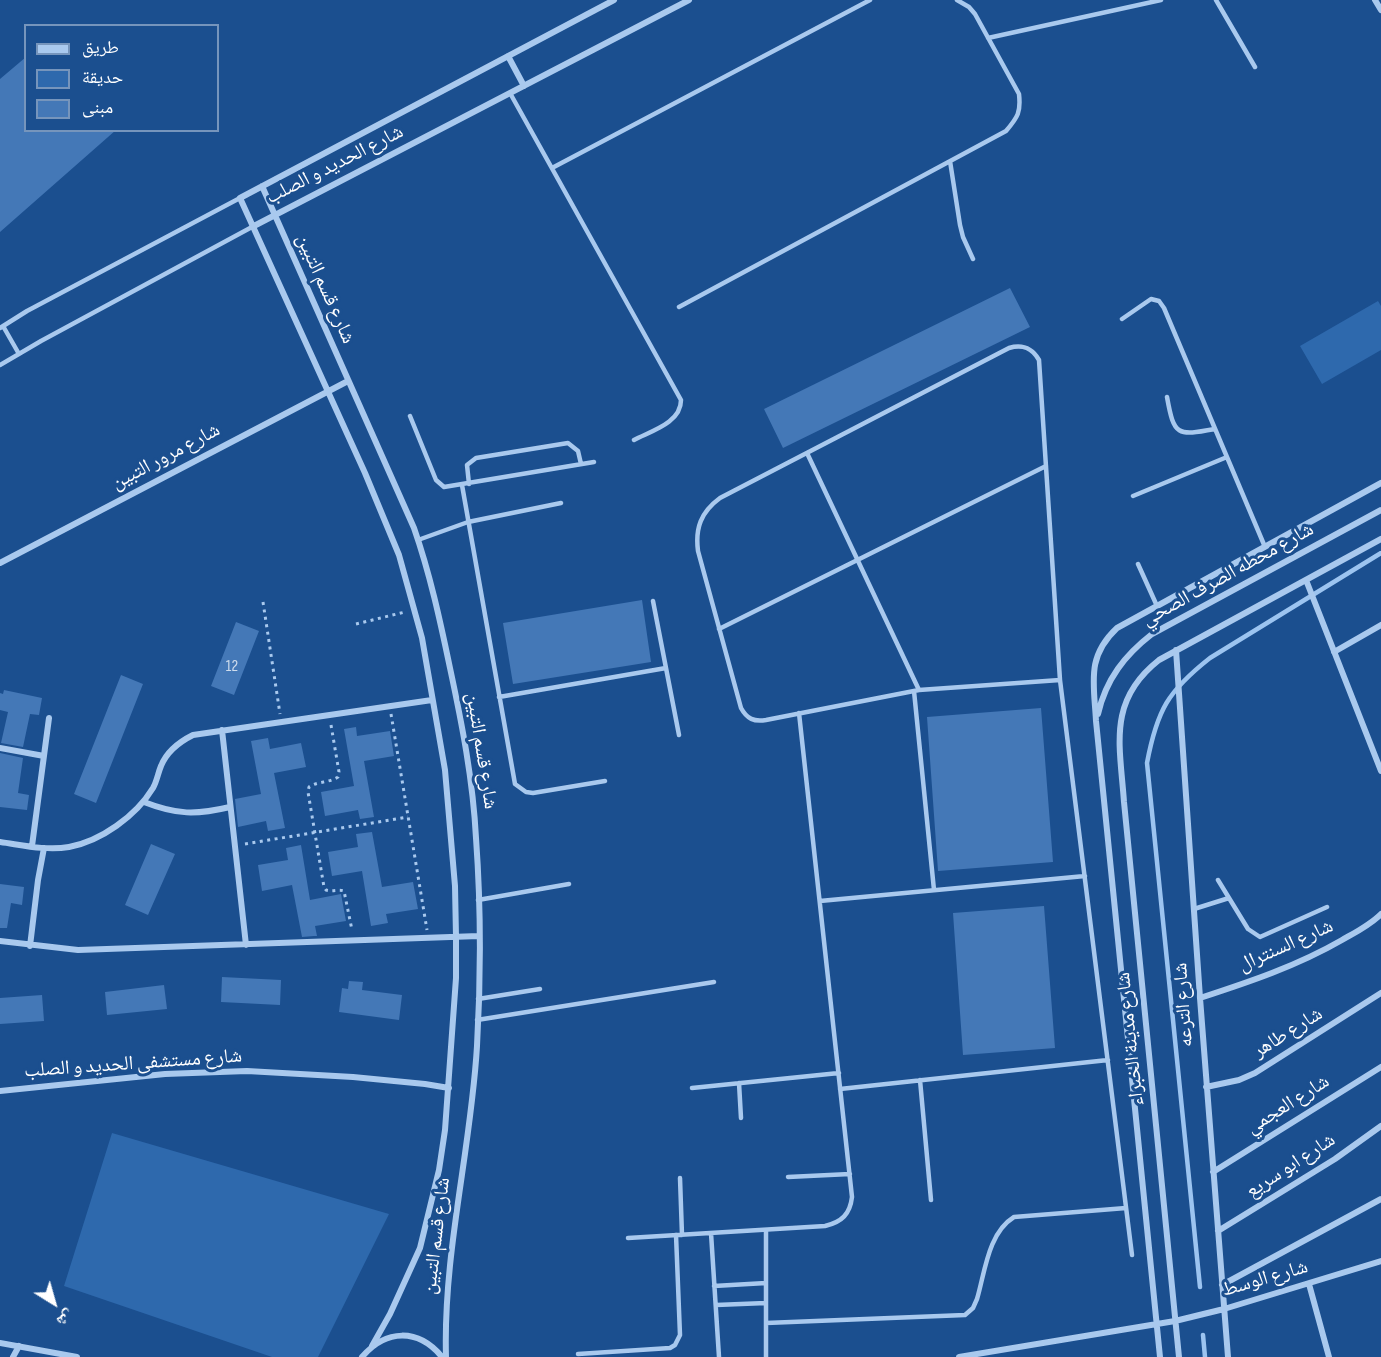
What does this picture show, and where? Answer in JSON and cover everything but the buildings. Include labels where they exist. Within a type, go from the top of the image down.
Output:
[{"type":"street","name":"شارع الحديد و الصلب","points":[[240,198],[614,0]]},
{"type":"street","name":"شارع الحديد و الصلب","points":[[252,227],[689,0]]},
{"type":"street","points":[[1375,0],[1381,10]]},
{"type":"street","points":[[508,56],[524,86]]},
{"type":"street","name":"شارع قسم التبين","points":[[262,186],[418,540],[439,611],[464,735],[476,837],[480,936],[478,999],[472,1092],[447,1292],[444,1357]]},
{"type":"street","name":"شارع قسم التبين","points":[[240,198],[388,528],[415,610],[445,770],[454,886],[456,978],[449,1088],[439,1170],[420,1248],[390,1314],[372,1346]]},
{"type":"street","name":"شارع مرور التبين","points":[[0,562],[348,381]]},
{"type":"street","name":"شارع مدينة الخبراء","points":[[1160,1357],[1096,721],[1093,668],[1097,652],[1105,639],[1117,628],[1381,483]]},
{"type":"street","name":"شارع محطه الصرف الصحي","points":[[1096,721],[1110,680],[1121,662],[1152,634],[1381,510]]},
{"type":"street","name":"شارع محطه الصرف الصحي","points":[[1120,717],[1129,693],[1144,671],[1176,650],[1381,539]]},
{"type":"street","points":[[1306,580],[1381,771]]},
{"type":"street","points":[[1334,652],[1381,625]]},
{"type":"street","name":"شارع الترعه","points":[[1176,650],[1206,1087],[1228,1357]]},
{"type":"street","points":[[0,842],[44,848],[68,847],[89,841],[111,829],[144,802],[169,752],[180,742],[193,735],[432,700]]},
{"type":"street","name":"شارع مدينة الخبراء","points":[[1120,717],[1125,812],[1179,1357]]},
{"type":"street","points":[[32,846],[49,718]]},
{"type":"street","points":[[222,730],[246,945]]},
{"type":"street","points":[[0,748],[44,756]]},
{"type":"street","points":[[144,802],[166,811],[187,814],[230,807]]},
{"type":"street","points":[[30,946],[44,848]]},
{"type":"street","name":"شارع السنترال","points":[[1200,998],[1291,967],[1319,954],[1369,924],[1381,914]]},
{"type":"street","points":[[0,941],[78,950],[480,936]]},
{"type":"street","name":"شارع طاهر","points":[[1206,1087],[1231,1082],[1255,1073],[1381,993]]},
{"type":"street","name":"شارع العجمي","points":[[1213,1172],[1381,1067]]},
{"type":"street","name":"شارع مستشفى الحديد و الصلب","points":[[0,1091],[165,1074],[247,1071],[334,1076],[449,1088]]},
{"type":"street","name":"شارع ابو سريع","points":[[1218,1231],[1335,1159],[1381,1126]]},
{"type":"street","points":[[1222,1285],[1381,1199]]},
{"type":"street","name":"شارع الوسط","points":[[959,1357],[1175,1321],[1224,1309],[1381,1261]]},
{"type":"street","points":[[1309,1284],[1329,1357]]},
{"type":"street","points":[[362,1357],[372,1346],[391,1336],[413,1336],[432,1346],[444,1357]]},
{"type":"street","points":[[0,1344],[77,1357]]},
{"type":"street","points":[[14,1357],[19,1346]]},
{"type":"lane","points":[[552,168],[870,0]]},
{"type":"lane","points":[[957,0],[969,7]]},
{"type":"lane","points":[[679,307],[1006,131],[1016,120],[1021,108],[1019,94],[975,14],[964,0]]},
{"type":"lane","points":[[988,38],[1161,0]]},
{"type":"lane","points":[[1216,0],[1255,67]]},
{"type":"lane","points":[[510,93],[681,400],[681,408],[676,416],[634,440]]},
{"type":"lane","points":[[950,161],[961,231],[973,259]]},
{"type":"lane","name":"شارع الحديد و الصلب","points":[[2,327],[27,311],[240,198]]},
{"type":"lane","name":"شارع الحديد و الصلب","points":[[0,365],[252,227]]},
{"type":"lane","points":[[1122,319],[1151,299],[1159,301],[1164,308],[1265,547]]},
{"type":"lane","points":[[2,327],[19,354]]},
{"type":"lane","points":[[1060,680],[917,690],[758,721],[751,719],[741,708],[696,539],[702,515],[720,498],[1009,348],[1027,347],[1035,352],[1039,360],[1060,680],[1132,1255]]},
{"type":"lane","points":[[1167,398],[1171,422],[1175,428],[1182,432],[1195,433],[1215,429]]},
{"type":"lane","points":[[410,416],[439,485],[444,487],[594,462]]},
{"type":"lane","points":[[469,484],[467,465],[476,458],[568,443],[578,451],[581,464]]},
{"type":"lane","points":[[807,453],[917,690],[934,890]]},
{"type":"lane","points":[[1133,496],[1227,458]]},
{"type":"lane","points":[[719,629],[1046,466]]},
{"type":"lane","points":[[462,485],[513,779],[519,789],[533,793],[605,781]]},
{"type":"lane","points":[[418,540],[468,522],[561,503]]},
{"type":"lane","points":[[1138,564],[1157,606]]},
{"type":"lane","points":[[652,601],[680,735]]},
{"type":"lane","points":[[499,697],[666,668]]},
{"type":"lane","points":[[628,1238],[825,1226],[836,1224],[851,1208],[850,1174],[799,713]]},
{"type":"lane","points":[[820,901],[1084,876]]},
{"type":"lane","points":[[1218,880],[1248,929],[1260,937],[1327,908]]},
{"type":"lane","points":[[478,900],[569,884]]},
{"type":"lane","points":[[1194,909],[1229,898]]},
{"type":"lane","points":[[477,1020],[714,982]]},
{"type":"lane","points":[[478,999],[540,988]]},
{"type":"lane","points":[[840,1089],[1108,1060]]},
{"type":"lane","points":[[692,1088],[839,1073]]},
{"type":"lane","points":[[920,1080],[931,1200]]},
{"type":"lane","points":[[739,1083],[741,1118]]},
{"type":"lane","points":[[788,1177],[850,1174]]},
{"type":"lane","points":[[578,1354],[675,1346],[680,1335],[680,1178]]},
{"type":"lane","points":[[766,1323],[965,1315],[973,1308],[977,1299],[993,1241],[998,1231],[1014,1217],[1126,1208]]},
{"type":"lane","points":[[766,1230],[766,1357]]},
{"type":"lane","points":[[711,1233],[719,1357]]},
{"type":"lane","points":[[714,1286],[766,1283]]},
{"type":"lane","points":[[716,1305],[766,1303]]},
{"type":"path","points":[[263,602],[281,722]]},
{"type":"path","points":[[356,624],[415,610]]},
{"type":"path","points":[[390,706],[428,937]]},
{"type":"path","points":[[329,715],[338,777],[334,780],[314,783],[309,787],[324,887],[326,890],[344,891],[353,940]]},
{"type":"path","points":[[235,846],[408,817]]},
{"type":"green space","points":[[1378,301],[1381,306],[1381,350],[1322,384],[1300,346]]},
{"type":"green space","points":[[112,1133],[389,1214],[318,1357],[272,1357],[64,1286]]},
{"type":"waterway","points":[[1200,1287],[1147,763],[1151,745],[1166,703],[1184,681],[1210,658],[1381,553]]},
{"type":"waterway","points":[[1203,1335],[1205,1357]]}]
